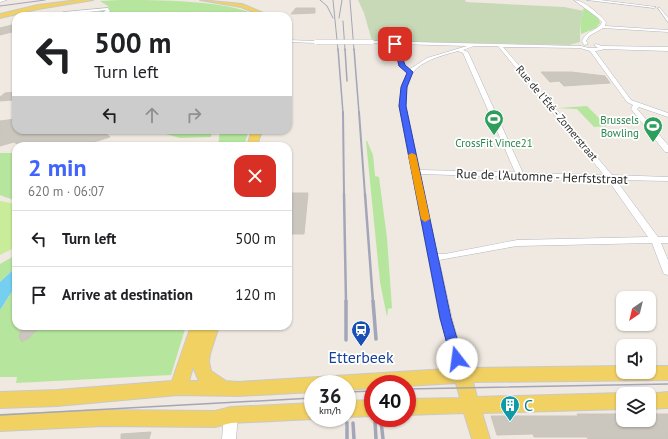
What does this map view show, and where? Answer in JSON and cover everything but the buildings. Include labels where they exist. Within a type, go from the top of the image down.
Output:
[{"type":"main road","points":[[62,4],[72,0]]},
{"type":"main road","points":[[19,12],[90,0]]},
{"type":"main road","points":[[203,0],[242,6],[258,12]]},
{"type":"main road","points":[[77,1],[99,2]]},
{"type":"main road","points":[[0,14],[12,13]]},
{"type":"main road","points":[[199,330],[195,360],[204,376],[210,383],[224,389]]},
{"type":"main road","points":[[178,388],[195,360],[209,330]]},
{"type":"main road","points":[[356,382],[462,375],[668,373]]},
{"type":"main road","points":[[462,375],[481,439]]},
{"type":"main road","points":[[0,400],[57,398],[178,388],[224,389],[304,385]]},
{"type":"main road","points":[[656,401],[668,400]]},
{"type":"main road","points":[[416,406],[616,401]]},
{"type":"main road","points":[[0,423],[103,418],[215,419],[231,415],[304,411]]},
{"type":"street","points":[[0,1],[5,0]]},
{"type":"street","points":[[576,0],[602,19],[604,24],[602,27]]},
{"type":"street","points":[[584,5],[587,5],[589,0],[660,8]]},
{"type":"street","points":[[654,1],[668,21]]},
{"type":"street","points":[[99,2],[107,6],[108,9]]},
{"type":"street","points":[[75,12],[108,9]]},
{"type":"street","points":[[584,45],[587,35],[602,27],[668,31]]},
{"type":"street","points":[[292,36],[308,42]]},
{"type":"street","points":[[292,41],[395,42],[480,45],[584,45],[601,48],[668,49]]},
{"type":"street","points":[[292,47],[308,42]]},
{"type":"street","points":[[395,42],[402,66],[410,72]]},
{"type":"street","points":[[460,50],[472,46],[472,44]]},
{"type":"street","points":[[462,375],[446,318],[402,106],[404,87],[410,72],[435,57],[480,45]]},
{"type":"street","name":"Rue de l'Été - Zomerstraat","points":[[499,45],[611,178],[655,240],[668,272]]},
{"type":"street","points":[[584,45],[592,50],[629,101],[668,115]]},
{"type":"street","points":[[592,50],[600,50],[601,48]]},
{"type":"street","points":[[658,49],[668,57]]},
{"type":"street","points":[[460,50],[465,52],[520,175]]},
{"type":"street","points":[[637,104],[634,109],[668,150]]},
{"type":"street","points":[[653,110],[658,108],[668,108]]},
{"type":"street","name":"Rue de l'Automne - Herfststraat","points":[[416,172],[668,179]]},
{"type":"street","points":[[433,257],[445,257],[517,243],[668,240]]},
{"type":"street","points":[[229,439],[231,415]]},
{"type":"green space","points":[[120,0],[191,2],[229,7],[247,12],[99,12],[99,10],[109,9],[108,6],[100,1]]},
{"type":"green space","points":[[358,0],[465,0],[466,2],[564,7],[584,11],[580,21],[580,42],[569,45],[372,41],[364,13]]},
{"type":"green space","points":[[585,8],[599,18],[600,23],[596,28],[581,34],[580,21],[584,11],[582,10]]},
{"type":"green space","points":[[587,106],[607,126],[594,127],[577,109],[558,108]]},
{"type":"green space","points":[[166,134],[211,134],[211,137],[180,138]]},
{"type":"green space","points":[[220,134],[248,134],[245,142],[218,142]]},
{"type":"green space","points":[[366,141],[373,155],[375,176],[379,177],[387,238],[392,308],[388,309],[387,317],[380,282]]},
{"type":"green space","points":[[0,153],[12,153],[12,200],[0,195]]},
{"type":"green space","points":[[0,201],[12,203],[12,249],[0,255]]},
{"type":"green space","points":[[12,257],[12,271],[0,282],[0,264]]},
{"type":"green space","points":[[12,291],[12,330],[185,330],[171,375],[16,383],[17,377],[0,377],[0,310]]},
{"type":"water","points":[[12,271],[12,291],[0,310],[0,282]]},
{"type":"tram line","points":[[416,389],[668,384]]},
{"type":"tram line","points":[[356,392],[364,391]]},
{"type":"tram line","points":[[0,415],[304,398]]},
{"type":"railway","points":[[0,6],[45,0]]},
{"type":"railway","points":[[320,0],[327,6],[333,18]]},
{"type":"railway","points":[[333,0],[338,50]]},
{"type":"railway","points":[[339,18],[342,0]]},
{"type":"railway","points":[[350,0],[354,50]]},
{"type":"railway","points":[[343,21],[345,50]]},
{"type":"railway","points":[[338,49],[343,113]]},
{"type":"railway","points":[[345,49],[347,81]]},
{"type":"railway","points":[[354,49],[359,113]]},
{"type":"railway","points":[[343,112],[344,195]]},
{"type":"railway","points":[[359,112],[365,195]]},
{"type":"railway","points":[[344,194],[346,302]]},
{"type":"railway","points":[[365,194],[373,302]]},
{"type":"railway","points":[[373,301],[376,339]]},
{"type":"railway","points":[[346,302],[346,340]]},
{"type":"railway","points":[[347,427],[347,439]]},
{"type":"railway","points":[[353,427],[354,439]]},
{"type":"railway","points":[[375,427],[376,439]]},
{"type":"railway","points":[[382,427],[383,439]]},
{"type":"slow traffic","points":[[412,155],[425,219]]},
{"type":"place","name":"CrossFit Vince21","points":[[494,136]]},
{"type":"place","name":"Brussels Bowling","points":[[653,143]]},
{"type":"place","name":"Etterbeek","points":[[361,347]]},
{"type":"place","name":"C","points":[[510,422]]},
{"type":"route","points":[[395,44],[402,66],[410,72],[404,87],[402,106],[446,318],[457,359]]}]
